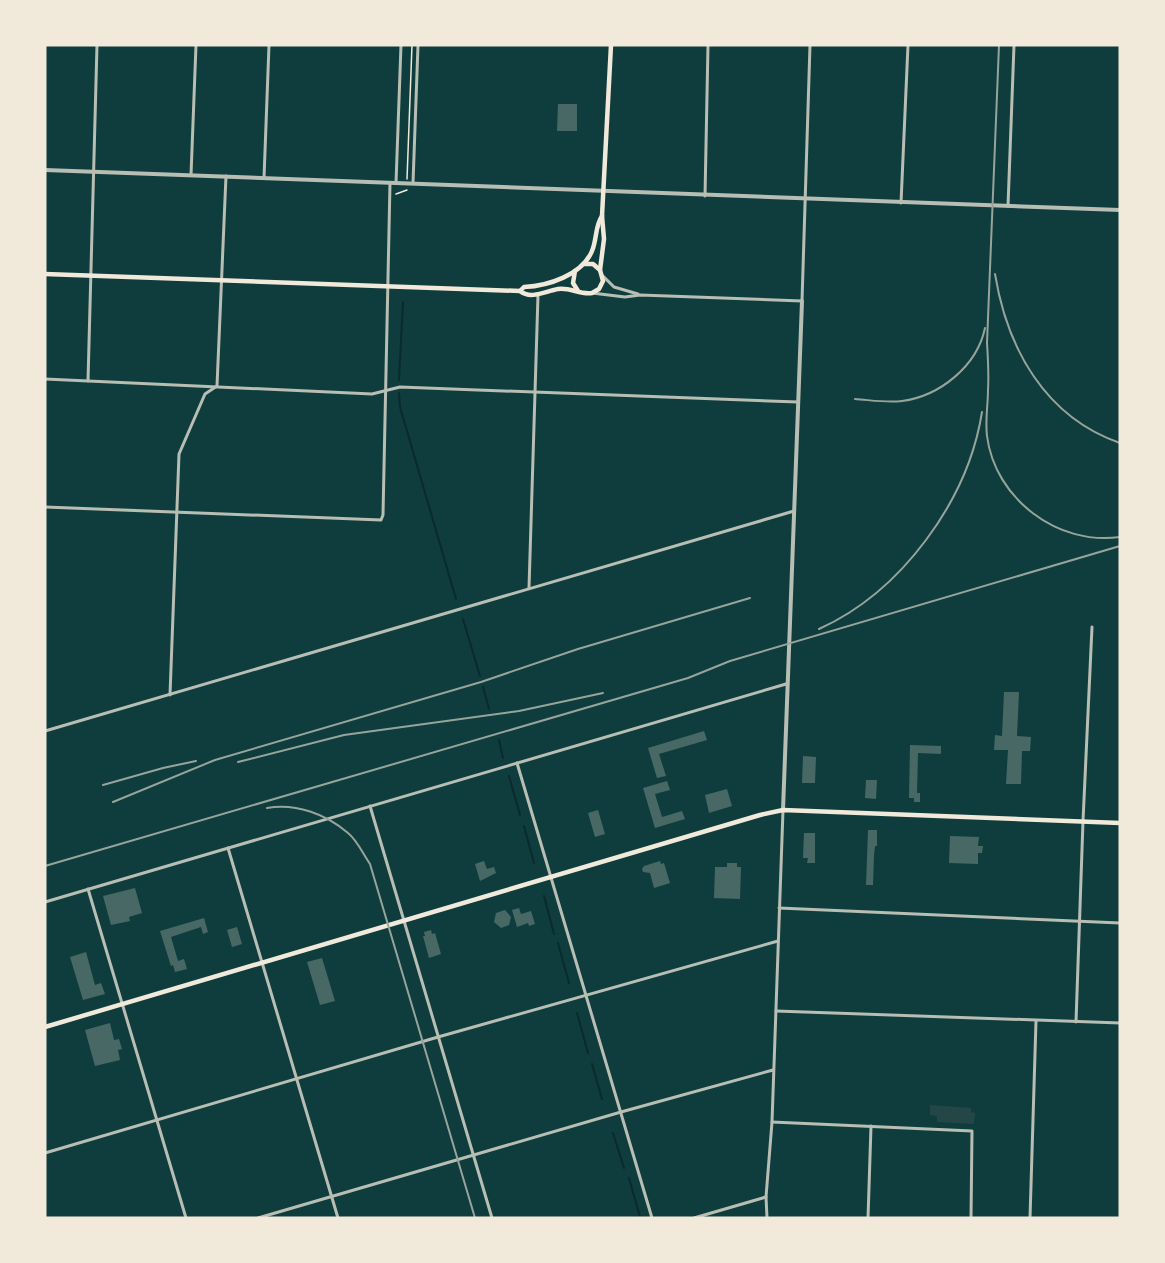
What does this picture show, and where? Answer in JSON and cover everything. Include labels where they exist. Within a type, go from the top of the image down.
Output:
[{"type":"main road","points":[[600,270],[604,239],[602,216],[611,45]]},
{"type":"main road","points":[[520,291],[524,287],[544,285],[558,280],[583,264],[592,252],[597,223],[602,216]]},
{"type":"main road","points":[[45,274],[520,291],[525,295],[561,288],[592,293],[599,289],[603,276],[600,270],[592,264],[583,264]]},
{"type":"main road","points":[[576,270],[573,278],[578,291]]},
{"type":"main road","points":[[45,1027],[783,810],[1120,823]]},
{"type":"street","points":[[87,381],[97,45]]},
{"type":"street","points":[[191,176],[196,45]]},
{"type":"street","points":[[264,178],[269,45]]},
{"type":"street","points":[[45,507],[381,520],[383,515],[387,287],[401,45]]},
{"type":"street","points":[[413,183],[418,45]]},
{"type":"street","points":[[705,196],[708,45]]},
{"type":"street","points":[[767,1218],[810,45]]},
{"type":"street","points":[[901,203],[908,45]]},
{"type":"street","points":[[1008,206],[1014,45]]},
{"type":"street","points":[[45,170],[1120,210]]},
{"type":"street","points":[[217,386],[226,176]]},
{"type":"street","points":[[603,276],[614,287],[640,295]]},
{"type":"street","points":[[592,293],[625,297],[640,295],[802,301]]},
{"type":"street","points":[[529,588],[538,294]]},
{"type":"street","points":[[45,379],[372,394],[399,387],[798,402]]},
{"type":"street","points":[[170,696],[179,454],[205,394],[217,386]]},
{"type":"street","points":[[45,731],[794,511]]},
{"type":"street","points":[[1076,1022],[1092,627]]},
{"type":"street","points":[[45,902],[786,684]]},
{"type":"street","points":[[517,763],[652,1218]]},
{"type":"street","points":[[370,806],[402,921],[492,1218]]},
{"type":"street","points":[[228,848],[338,1218]]},
{"type":"street","points":[[88,889],[186,1218]]},
{"type":"street","points":[[779,908],[1120,923]]},
{"type":"street","points":[[45,1153],[438,1037],[778,941]]},
{"type":"street","points":[[776,1011],[1120,1023]]},
{"type":"street","points":[[1030,1218],[1036,1021]]},
{"type":"street","points":[[258,1218],[773,1070]]},
{"type":"street","points":[[772,1122],[972,1131],[970,1218]]},
{"type":"street","points":[[868,1218],[871,1126]]},
{"type":"street","points":[[694,1218],[766,1197]]},
{"type":"path","points":[[394,195],[399,191],[407,191],[412,45]]},
{"type":"shaded area","points":[[930,1105],[971,1108],[971,1112],[975,1113],[974,1124],[937,1122],[937,1116],[930,1115]]},
{"type":"building","points":[[558,104],[577,104],[577,131],[557,131]]},
{"type":"building","points":[[1004,692],[1019,692],[1017,736],[1031,737],[1030,751],[1022,751],[1021,784],[1006,784],[1008,750],[994,750],[995,735],[1002,736]]},
{"type":"building","points":[[704,731],[707,740],[659,754],[666,776],[657,778],[648,748]]},
{"type":"building","points":[[910,745],[941,746],[941,754],[918,753],[917,793],[920,793],[920,802],[914,802],[914,798],[909,798]]},
{"type":"building","points":[[803,756],[816,757],[815,783],[802,783]]},
{"type":"building","points":[[866,780],[877,780],[876,799],[865,798]]},
{"type":"building","points":[[667,781],[670,790],[655,794],[662,817],[682,811],[685,819],[655,828],[643,788]]},
{"type":"building","points":[[727,789],[732,806],[709,813],[705,795]]},
{"type":"building","points":[[598,810],[605,834],[595,837],[588,813]]},
{"type":"building","points":[[868,830],[877,830],[873,885],[866,885]]},
{"type":"building","points":[[804,833],[815,833],[815,863],[807,863],[808,858],[803,858]]},
{"type":"building","points":[[950,836],[979,837],[978,846],[983,846],[982,853],[978,853],[978,864],[949,863]]},
{"type":"building","points":[[484,861],[487,869],[494,867],[496,873],[480,881],[475,864]]},
{"type":"building","points":[[660,861],[661,864],[664,863],[670,883],[654,888],[650,873],[643,872],[642,869],[644,866]]},
{"type":"building","points":[[727,863],[737,863],[737,867],[741,867],[740,899],[714,898],[715,867],[727,867]]},
{"type":"building","points":[[135,888],[142,913],[129,917],[130,921],[111,925],[103,896]]},
{"type":"building","points":[[519,908],[521,914],[531,911],[535,924],[529,926],[528,923],[517,927],[512,910]]},
{"type":"building","points":[[505,910],[511,917],[509,925],[501,928],[494,922],[496,913]]},
{"type":"building","points":[[204,918],[208,932],[203,934],[201,927],[171,937],[178,961],[184,959],[187,969],[175,972],[160,931]]},
{"type":"building","points":[[237,927],[242,944],[232,947],[227,930]]},
{"type":"building","points":[[431,930],[432,934],[435,933],[441,954],[429,958],[423,936],[425,936],[424,932]]},
{"type":"building","points":[[86,952],[95,985],[101,983],[105,994],[83,1000],[70,957]]},
{"type":"building","points":[[322,958],[335,1001],[320,1005],[307,962]]},
{"type":"building","points":[[110,1023],[114,1040],[119,1039],[122,1049],[118,1050],[120,1060],[95,1066],[85,1030]]},
{"type":"waterway","points":[[399,380],[403,302]]},
{"type":"waterway","points":[[399,393],[400,407],[456,599]]},
{"type":"waterway","points":[[463,619],[480,676]]},
{"type":"waterway","points":[[483,687],[489,709]]},
{"type":"waterway","points":[[499,740],[503,758]]},
{"type":"waterway","points":[[509,776],[520,815]]},
{"type":"waterway","points":[[524,826],[534,863]]},
{"type":"waterway","points":[[544,896],[554,934]]},
{"type":"waterway","points":[[558,943],[569,983]]},
{"type":"waterway","points":[[577,1013],[588,1053]]},
{"type":"waterway","points":[[592,1064],[602,1099]]},
{"type":"waterway","points":[[613,1133],[624,1168]]},
{"type":"waterway","points":[[629,1178],[640,1217]]},
{"type":"railway","points":[[999,45],[987,343],[986,430],[992,459],[1002,480],[1033,514],[1053,526],[1074,534],[1097,538],[1120,537]]},
{"type":"railway","points":[[995,274],[1009,328],[1034,376],[1051,398],[1071,416],[1094,431],[1120,443]]},
{"type":"railway","points":[[855,399],[896,402],[916,398],[943,386],[955,377],[974,355],[985,328]]},
{"type":"railway","points":[[819,629],[849,613],[877,592],[903,568],[926,540],[946,510],[962,478],[974,445],[982,412]]},
{"type":"railway","points":[[45,866],[688,678],[730,661],[1120,546]]},
{"type":"railway","points":[[113,802],[215,760],[481,682],[578,649],[750,598]]},
{"type":"railway","points":[[238,762],[344,735],[519,711],[603,693]]},
{"type":"railway","points":[[103,785],[196,761]]},
{"type":"railway","points":[[267,808],[300,809],[330,820],[351,836],[370,864],[475,1218]]}]
